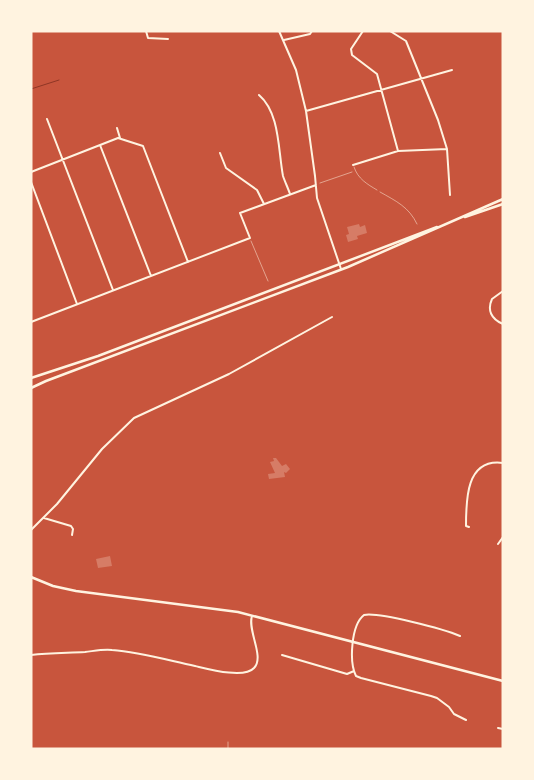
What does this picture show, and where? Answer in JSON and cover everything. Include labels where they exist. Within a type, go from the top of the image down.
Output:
[{"type":"main road","points":[[31,388],[341,269],[503,199]]},
{"type":"main road","points":[[456,219],[503,204]]},
{"type":"main road","points":[[31,378],[116,349],[450,222]]},
{"type":"main road","points":[[31,577],[53,586],[76,591],[205,607],[252,616],[353,643],[502,679]]},
{"type":"street","points":[[146,31],[148,38],[168,39]]},
{"type":"street","points":[[279,31],[296,70],[306,111],[317,198],[341,269]]},
{"type":"street","points":[[284,40],[310,34],[312,31]]},
{"type":"street","points":[[363,31],[351,49],[352,55],[377,74],[398,151]]},
{"type":"street","points":[[390,31],[406,41],[422,79],[447,149],[450,195]]},
{"type":"street","points":[[306,111],[452,70]]},
{"type":"street","points":[[259,95],[264,100],[273,118],[284,177],[290,194]]},
{"type":"street","points":[[47,119],[113,290]]},
{"type":"street","points":[[117,128],[120,138]]},
{"type":"street","points":[[31,172],[120,138],[143,146],[188,262]]},
{"type":"street","points":[[100,145],[151,276]]},
{"type":"street","points":[[353,165],[398,151],[447,149]]},
{"type":"street","points":[[220,153],[226,168],[257,190],[264,204]]},
{"type":"street","points":[[31,182],[77,304]]},
{"type":"street","points":[[31,322],[250,238],[240,213],[316,185]]},
{"type":"street","points":[[503,292],[494,296],[490,306],[492,316],[496,321],[503,324]]},
{"type":"street","points":[[31,530],[44,518],[102,449],[134,418],[229,374],[332,317]]},
{"type":"street","points":[[468,527],[466,526],[466,512],[472,479],[479,467],[491,462],[503,463]]},
{"type":"street","points":[[44,518],[71,526],[72,535]]},
{"type":"street","points":[[498,544],[503,537]]},
{"type":"street","points":[[460,636],[437,628],[369,614],[364,615],[357,623],[353,643],[354,671],[356,676],[361,678],[437,698],[449,707],[454,714],[466,720]]},
{"type":"street","points":[[31,656],[110,650],[217,670],[247,672],[253,670],[258,659],[251,624],[252,616]]},
{"type":"street","points":[[282,655],[347,674],[354,671]]},
{"type":"street","points":[[498,728],[503,729]]},
{"type":"lane","points":[[353,165],[363,182],[377,190]]},
{"type":"path","points":[[316,185],[355,171]]},
{"type":"path","points":[[377,190],[402,204],[413,216],[417,224]]},
{"type":"path","points":[[250,238],[268,281]]},
{"type":"path","points":[[228,742],[228,749]]},
{"type":"building","points":[[359,224],[360,227],[365,225],[367,233],[357,236],[358,239],[348,242],[346,235],[349,234],[347,227]]},
{"type":"building","points":[[273,458],[276,458],[282,466],[286,464],[290,469],[286,473],[284,472],[285,477],[269,479],[268,474],[275,473],[270,462],[274,461]]},
{"type":"building","points":[[110,556],[112,566],[98,568],[96,559]]},
{"type":"waterway","points":[[31,89],[59,80]]}]
